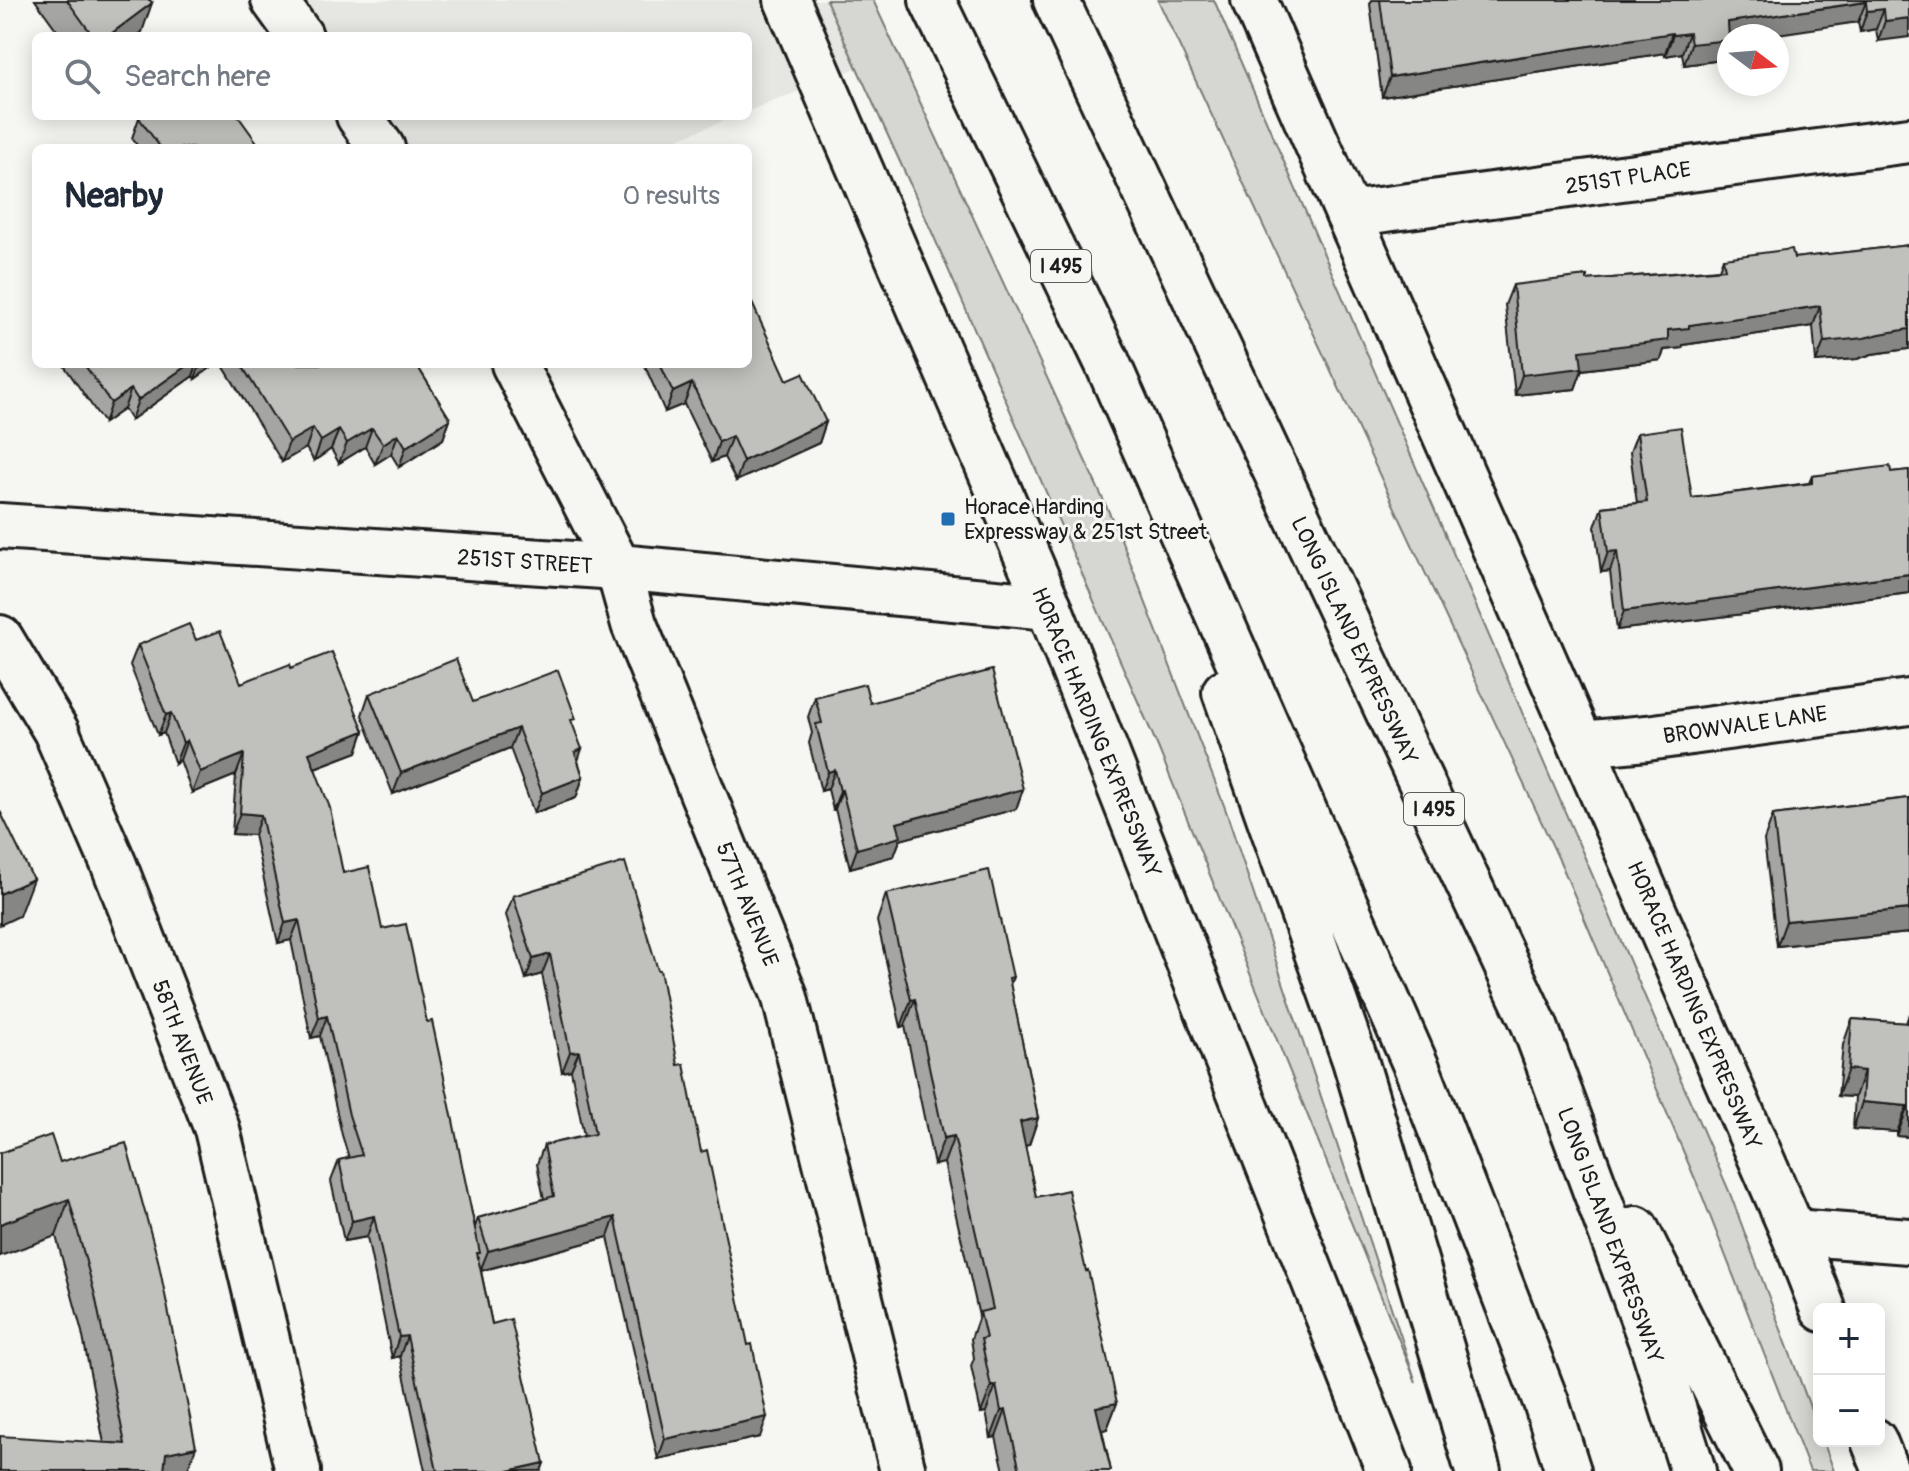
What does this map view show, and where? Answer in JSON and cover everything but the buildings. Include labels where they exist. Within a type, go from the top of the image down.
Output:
[{"type":"main road","points":[[274,0],[297,32]]},
{"type":"main road","name":"HORACE HARDING EXPRESSWAY","points":[[787,0],[1049,607],[1389,1471]]},
{"type":"main road","name":"I 495","points":[[932,0],[1107,362],[1417,1068],[1546,1402],[1568,1471]]},
{"type":"main road","name":"LONG ISLAND EXPRESSWAY","points":[[1056,0],[1534,1024],[1655,1351],[1693,1471]]},
{"type":"main road","name":"HORACE HARDING EXPRESSWAY","points":[[1254,0],[1581,744],[1793,1232],[1821,1303]]},
{"type":"main road","points":[[362,120],[379,144]]},
{"type":"main road","name":"251ST PLACE","points":[[1348,214],[1909,140]]},
{"type":"main road","points":[[1107,362],[1355,1060],[1478,1471]]},
{"type":"main road","name":"57TH AVENUE","points":[[516,368],[618,567],[634,624],[784,994],[903,1471]]},
{"type":"main road","name":"251ST STREET","points":[[0,526],[618,567],[1049,607]]},
{"type":"main road","name":"58TH AVENUE","points":[[0,638],[56,731],[114,865],[217,1129],[298,1471]]},
{"type":"main road","name":"BROWVALE LANE","points":[[1581,744],[1647,738],[1909,702]]},
{"type":"main road","points":[[1534,1024],[1756,1471]]},
{"type":"main road","points":[[1793,1232],[1909,1241]]},
{"type":"main road","points":[[1876,1447],[1886,1471]]},
{"type":"shaded area","points":[[276,0],[826,0],[857,68],[752,109],[752,32],[299,32]]},
{"type":"shaded area","points":[[826,0],[873,0],[1119,534],[1225,808],[1416,1382],[1158,747],[927,221]]},
{"type":"shaded area","points":[[1158,0],[1214,0],[1729,1191],[1813,1415],[1813,1447],[1825,1447],[1834,1471],[1810,1471],[1701,1193],[1562,866]]},
{"type":"shaded area","points":[[363,120],[726,120],[665,144],[380,144]]},
{"type":"place","name":"Horace Harding Expressway & 251st Street","points":[[948,519]]}]
